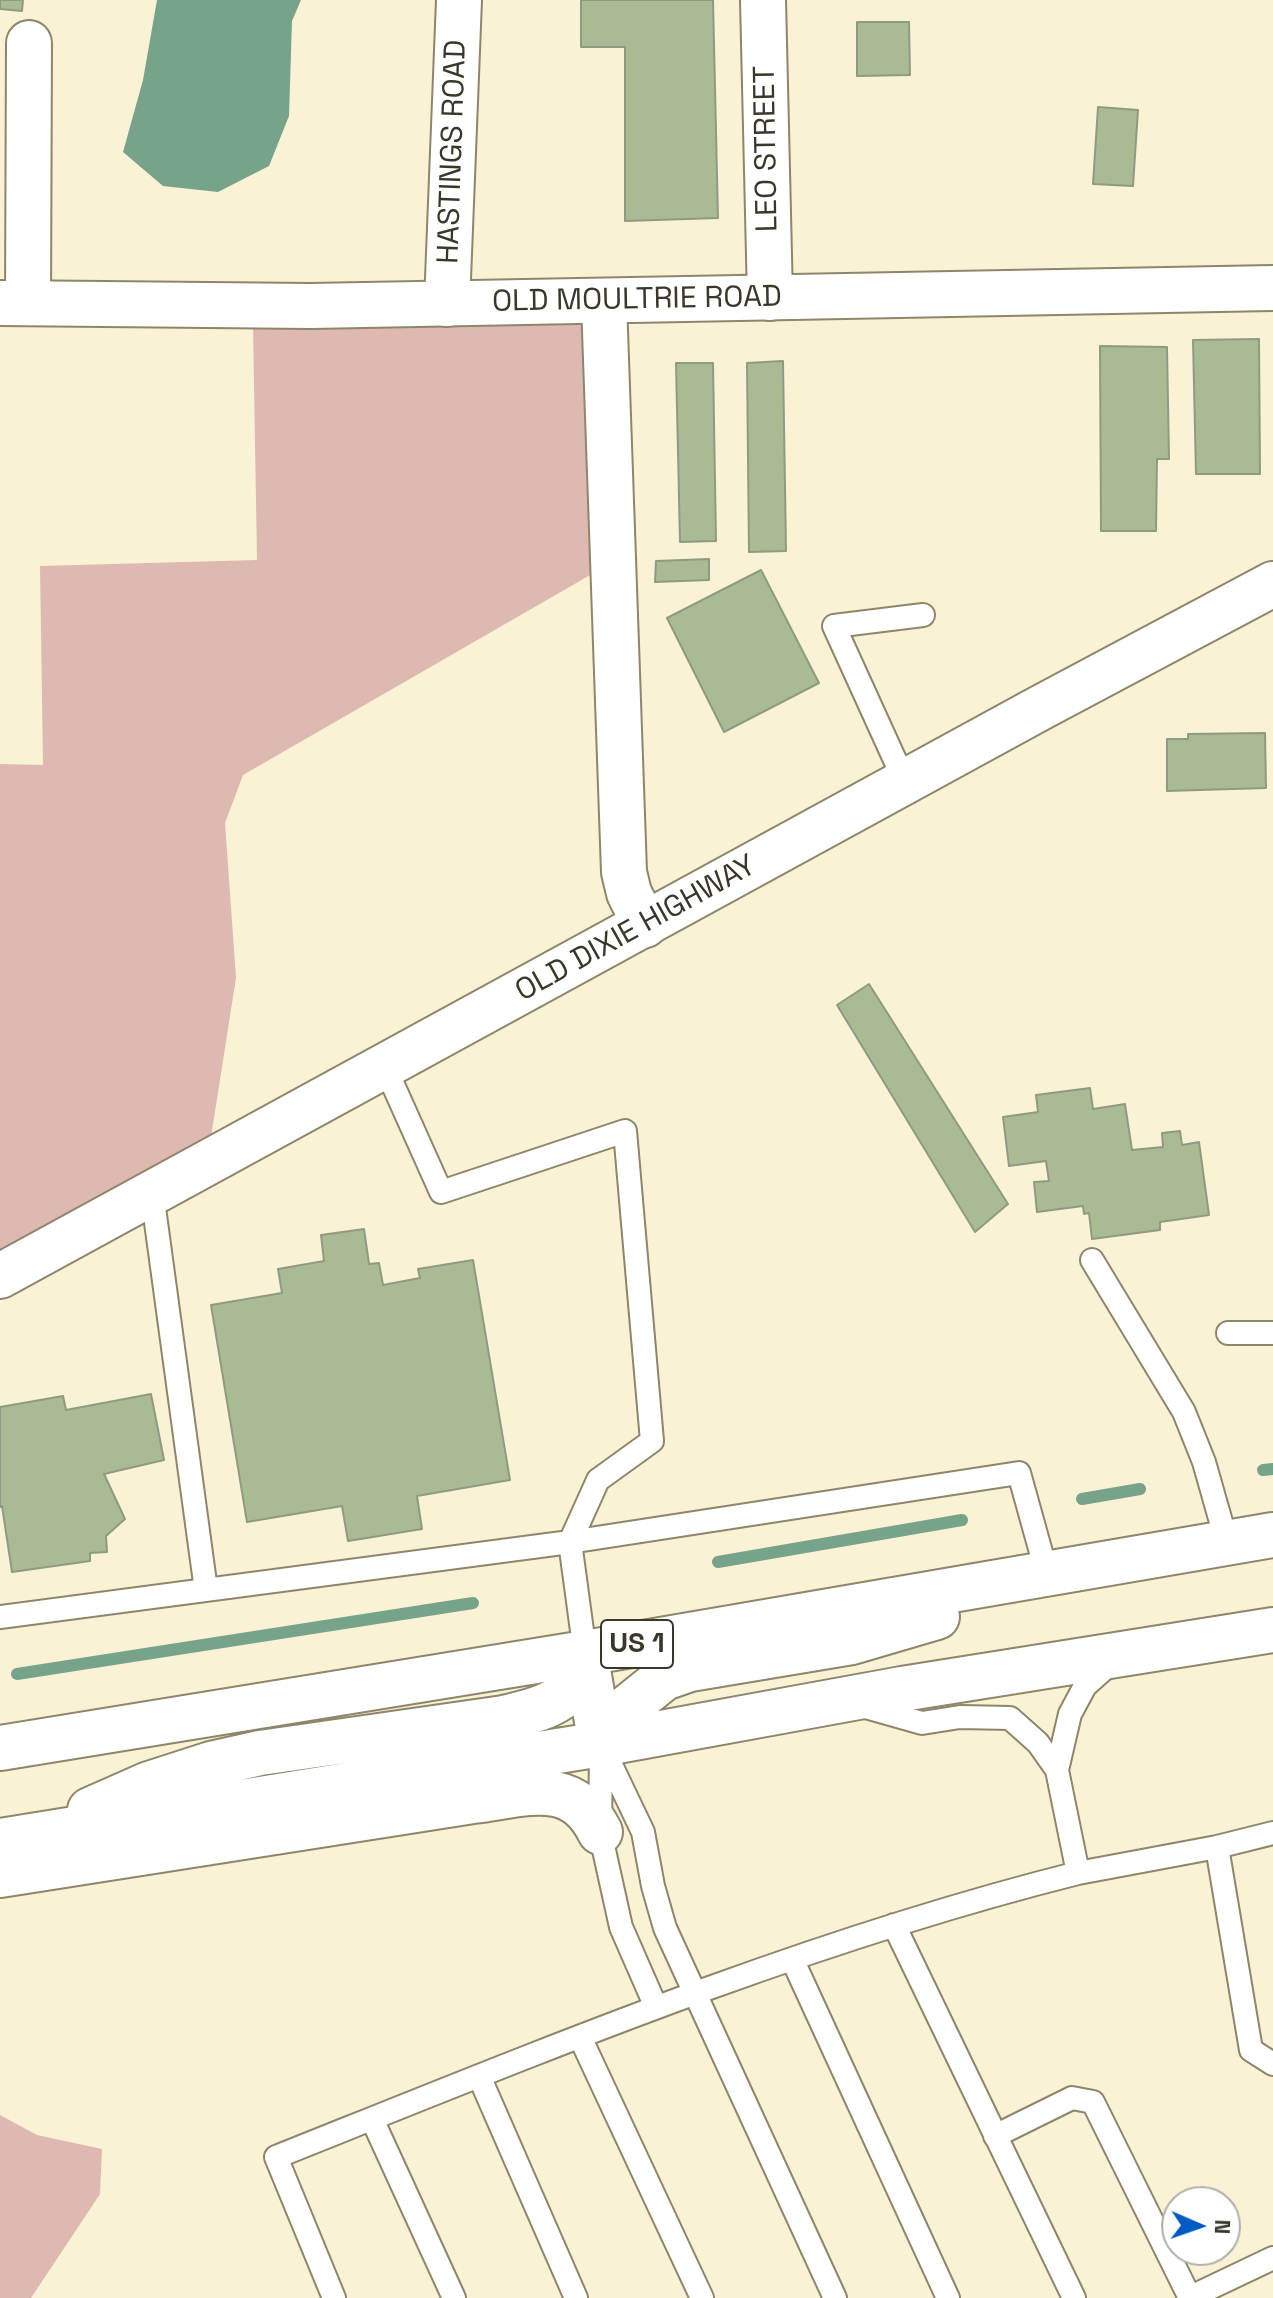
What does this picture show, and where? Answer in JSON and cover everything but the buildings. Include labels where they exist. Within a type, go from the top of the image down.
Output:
[{"type":"main road","name":"HASTINGS ROAD","points":[[447,304],[459,0]]},
{"type":"main road","name":"LEO STREET","points":[[763,0],[770,298]]},
{"type":"main road","points":[[14,303],[29,43]]},
{"type":"main road","name":"OLD MOULTRIE ROAD","points":[[14,303],[311,306],[1273,288]]},
{"type":"main road","points":[[604,302],[624,872],[629,893],[645,925]]},
{"type":"main road","name":"OLD DIXIE HIGHWAY","points":[[0,1276],[1273,584]]},
{"type":"main road","name":"US 1","points":[[0,1748],[585,1653],[1273,1535]]},
{"type":"main road","points":[[601,1744],[618,1715],[638,1697],[664,1678],[690,1669],[852,1642],[921,1620],[1108,1585],[1152,1574],[1218,1545]]},
{"type":"main road","points":[[902,1689],[1049,1642],[1140,1622],[1273,1600]]},
{"type":"main road","points":[[14,1839],[601,1744],[902,1689],[1273,1630]]},
{"type":"main road","points":[[585,1653],[601,1744]]},
{"type":"main road","points":[[14,1839],[149,1784],[211,1764],[260,1753],[504,1718],[538,1709],[562,1696],[575,1683],[585,1653]]},
{"type":"main road","points":[[0,1875],[473,1801],[550,1792],[572,1798],[591,1815],[600,1832]]},
{"type":"lane","points":[[905,782],[834,626],[923,615]]},
{"type":"lane","points":[[385,1067],[441,1192],[625,1131],[652,1441],[598,1480],[570,1542],[585,1653]]},
{"type":"lane","points":[[152,1193],[206,1590]]},
{"type":"lane","points":[[1092,1260],[1184,1412],[1204,1462],[1218,1545]]},
{"type":"lane","points":[[1228,1333],[1273,1333]]},
{"type":"lane","points":[[0,1617],[570,1542],[1019,1473],[1047,1574]]},
{"type":"lane","points":[[1057,1770],[1070,1714],[1085,1686],[1121,1655]]},
{"type":"lane","points":[[846,1701],[922,1723],[960,1717],[1010,1718],[1038,1743],[1057,1770],[1078,1873]]},
{"type":"lane","points":[[601,1744],[600,1832],[621,1927],[656,2007]]},
{"type":"lane","points":[[601,1744],[643,1832],[665,1928],[835,2298]]},
{"type":"lane","points":[[334,2298],[276,2157],[656,2007],[894,1925],[1078,1873],[1217,1847],[1273,1833]]},
{"type":"lane","points":[[1217,1847],[1251,2050],[1273,2064]]},
{"type":"lane","points":[[894,1925],[1074,2298]]},
{"type":"lane","points":[[793,1961],[948,2298]]},
{"type":"lane","points":[[580,2037],[702,2298]]},
{"type":"lane","points":[[479,2076],[576,2298]]},
{"type":"lane","points":[[995,2136],[1072,2098],[1093,2102],[1189,2298],[1273,2258]]},
{"type":"lane","points":[[372,2119],[454,2298]]},
{"type":"shaded area","points":[[157,0],[301,0],[292,21],[289,116],[269,166],[218,192],[163,186],[123,152],[143,80]]},
{"type":"shaded area","points":[[583,322],[592,574],[243,775],[225,823],[236,978],[211,1137],[0,1254],[0,764],[43,765],[40,566],[257,560],[253,325]]},
{"type":"shaded area","points":[[0,2115],[37,2135],[102,2149],[100,2194],[31,2298],[0,2298]]},
{"type":"waterway","points":[[1263,1470],[1273,1469]]},
{"type":"waterway","points":[[1082,1499],[1140,1489]]},
{"type":"waterway","points":[[718,1562],[962,1520]]},
{"type":"waterway","points":[[17,1674],[473,1603]]}]
